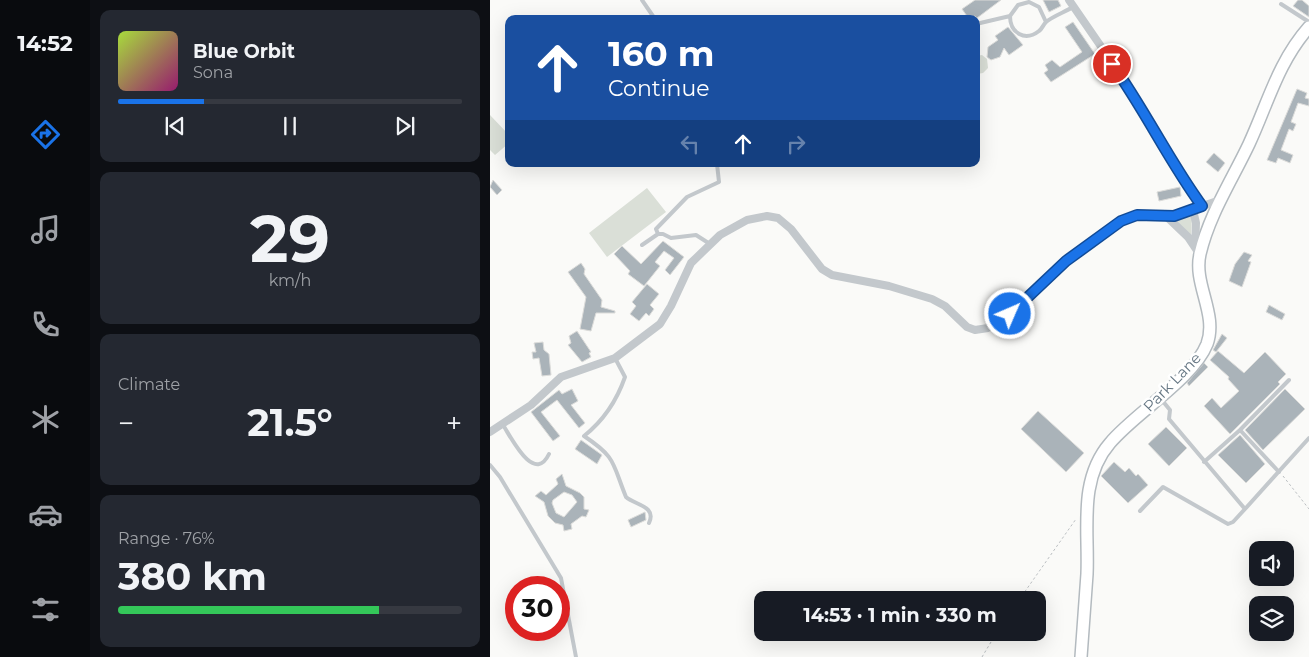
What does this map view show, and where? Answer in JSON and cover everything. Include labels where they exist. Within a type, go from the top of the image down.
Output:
[{"type":"street","points":[[1071,3],[1131,90],[1172,162],[1202,206]]},
{"type":"street","name":"Park Lane","points":[[1081,657],[1087,572],[1086,515],[1092,477],[1103,453],[1117,436],[1195,362],[1209,336],[1207,307],[1200,274],[1198,251],[1220,200],[1249,143],[1286,56],[1309,27]]},
{"type":"street","points":[[490,432],[531,405],[561,377],[615,358],[660,324],[669,312],[691,263],[710,244],[738,223],[754,218],[773,217],[791,229],[826,272],[932,299],[946,306],[967,327],[981,330],[1001,321],[1066,261],[1121,221],[1137,215],[1166,216],[1193,210],[1220,200]]},
{"type":"street","points":[[1193,210],[1198,251]]},
{"type":"street","points":[[1166,216],[1181,229],[1198,251]]},
{"type":"street","points":[[1196,223],[1210,226]]},
{"type":"lane","points":[[642,0],[652,15]]},
{"type":"lane","points":[[980,23],[1010,16],[1018,5],[1029,2],[1039,7],[1046,22]]},
{"type":"lane","points":[[1010,16],[1013,29],[1024,36],[1033,35],[1041,30],[1046,22],[1071,3]]},
{"type":"lane","points":[[1282,4],[1309,22]]},
{"type":"lane","points":[[658,234],[656,229],[660,223],[687,197],[719,182],[716,167]]},
{"type":"lane","points":[[642,245],[658,234],[671,238],[692,234],[710,244]]},
{"type":"lane","points":[[615,358],[625,378],[622,387],[602,421],[584,436],[609,454],[616,466],[626,497],[648,508],[651,514],[650,523]]},
{"type":"lane","points":[[1204,462],[1240,430],[1289,380]]},
{"type":"lane","points":[[1160,397],[1170,410],[1169,419],[1245,509]]},
{"type":"lane","points":[[502,425],[528,462],[536,465],[547,459],[549,454]]},
{"type":"lane","points":[[1240,430],[1279,472]]},
{"type":"lane","points":[[1140,511],[1163,487],[1228,524],[1233,522],[1309,438]]},
{"type":"lane","points":[[490,465],[500,477],[561,578],[576,657]]},
{"type":"path","points":[[1279,472],[1309,509]]},
{"type":"path","points":[[1025,591],[1077,518],[1086,515]]},
{"type":"path","points":[[982,657],[992,641]]},
{"type":"shaded area","points":[[980,55],[987,59],[988,68],[980,74]]},
{"type":"shaded area","points":[[490,115],[505,131],[505,146],[495,155],[490,150]]},
{"type":"shaded area","points":[[647,188],[666,212],[607,257],[589,233]]},
{"type":"shaded area","points":[[1188,215],[1192,217],[1191,237],[1175,221],[1176,218]]},
{"type":"building","points":[[975,0],[1001,0],[980,16],[966,15],[962,9]]},
{"type":"building","points":[[1043,0],[1058,0],[1061,6],[1049,12]]},
{"type":"building","points":[[1298,0],[1302,0],[1309,6],[1309,17],[1293,6]]},
{"type":"building","points":[[1073,22],[1095,54],[1051,82],[1044,73],[1048,70],[1045,65],[1052,60],[1060,67],[1082,52],[1065,27]]},
{"type":"building","points":[[1008,27],[1023,45],[1009,55],[1004,48],[1000,57],[991,60],[987,57],[988,47],[998,40],[995,36]]},
{"type":"building","points":[[1297,89],[1307,93],[1305,98],[1309,99],[1309,106],[1298,103],[1291,122],[1296,124],[1293,131],[1289,129],[1281,150],[1293,155],[1290,163],[1278,158],[1276,163],[1267,160]]},
{"type":"building","points":[[1214,153],[1225,163],[1218,172],[1206,162]]},
{"type":"building","points":[[493,180],[502,190],[497,195],[490,187]]},
{"type":"building","points":[[1180,187],[1181,196],[1159,201],[1157,192]]},
{"type":"building","points":[[663,241],[684,257],[670,275],[665,270],[674,258],[664,251],[655,262],[660,266],[644,286],[628,274],[630,271],[614,254],[622,246],[641,264]]},
{"type":"building","points":[[1244,252],[1252,255],[1248,261],[1251,262],[1242,287],[1229,281],[1235,264]]},
{"type":"building","points":[[581,263],[585,269],[584,274],[602,300],[601,307],[615,311],[615,313],[596,313],[591,331],[580,329],[586,297],[568,272]]},
{"type":"building","points":[[647,284],[659,294],[650,305],[654,309],[649,316],[646,313],[639,321],[630,314],[636,306],[632,302]]},
{"type":"building","points":[[1269,305],[1285,314],[1282,320],[1266,312]]},
{"type":"building","points":[[577,331],[591,352],[589,353],[591,357],[582,362],[568,345],[571,343],[569,336]]},
{"type":"building","points":[[1222,334],[1227,338],[1216,352],[1213,350]]},
{"type":"building","points":[[543,342],[544,350],[549,354],[551,375],[542,376],[539,358],[533,359],[532,352],[536,352],[534,343]]},
{"type":"building","points":[[1218,351],[1244,373],[1265,352],[1286,374],[1278,382],[1280,384],[1230,434],[1204,406],[1212,398],[1221,408],[1239,391],[1228,379],[1229,377],[1210,360]]},
{"type":"building","points":[[1204,363],[1208,367],[1189,386],[1187,383]]},
{"type":"building","points":[[572,389],[578,401],[571,405],[585,423],[579,428],[557,400],[541,412],[560,436],[553,441],[531,412],[559,390],[562,394]]},
{"type":"building","points":[[1285,389],[1305,409],[1263,450],[1245,430]]},
{"type":"building","points":[[1038,411],[1084,453],[1066,472],[1021,429]]},
{"type":"building","points":[[1166,427],[1187,448],[1169,466],[1148,444]]},
{"type":"building","points":[[1240,435],[1265,464],[1246,483],[1218,455]]},
{"type":"building","points":[[581,440],[602,455],[597,464],[575,449]]},
{"type":"building","points":[[1114,462],[1125,472],[1129,468],[1136,476],[1138,474],[1148,485],[1128,503],[1101,476]]},
{"type":"building","points":[[562,474],[566,486],[584,497],[584,509],[589,510],[586,517],[582,516],[571,524],[572,529],[564,531],[563,525],[555,523],[548,516],[544,502],[535,496],[541,491],[546,495],[558,484],[556,479]],"holes":[[[564,492],[572,495],[577,502],[564,517],[556,513],[552,503],[553,500]]]},
{"type":"building","points":[[645,512],[646,520],[631,527],[628,520]]},
{"type":"route","points":[[1010,314],[1043,280],[1121,221],[1137,215],[1174,216],[1202,206],[1170,159],[1131,90],[1112,64]]}]
